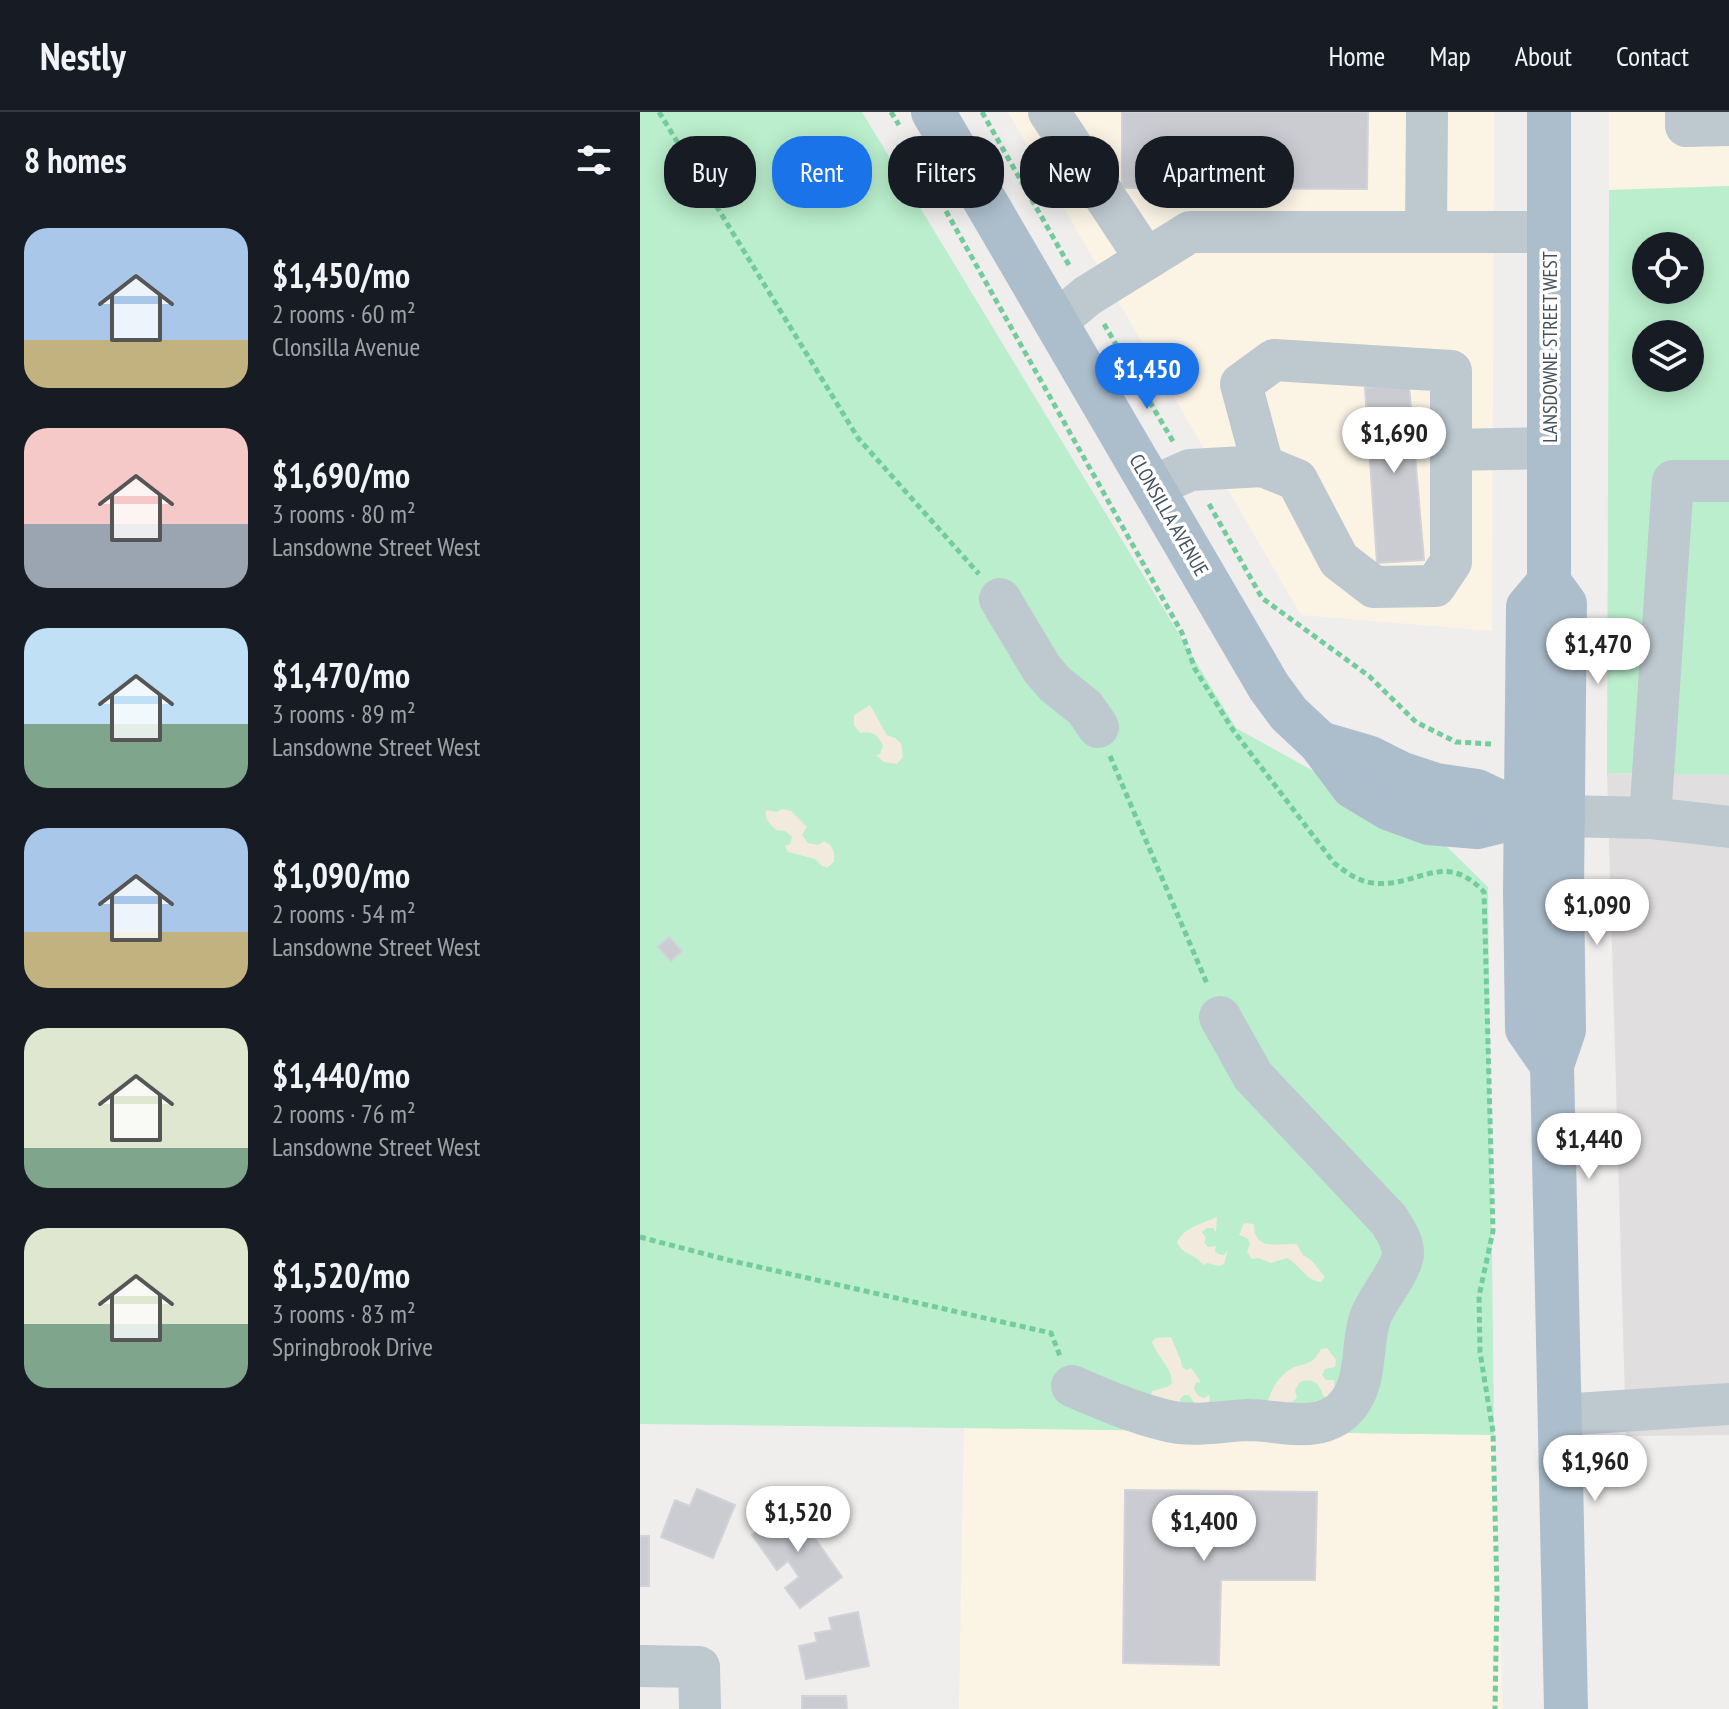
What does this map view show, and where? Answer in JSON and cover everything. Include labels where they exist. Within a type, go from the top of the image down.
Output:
[{"type":"main road","name":"LANSDOWNE STREET WEST","points":[[1549,112],[1549,582],[1565,604],[1545,815],[1564,1030],[1552,1065],[1566,1709]]},
{"type":"main road","name":"CLONSILLA AVENUE","points":[[919,125],[1056,322],[1269,687],[1289,714],[1320,743],[1353,787],[1388,808],[1429,823],[1477,827],[1545,815]]},
{"type":"street","points":[[1049,112],[1146,259]]},
{"type":"street","points":[[1426,232],[1427,112]]},
{"type":"street","points":[[1686,112],[1686,126],[1729,125]]},
{"type":"street","points":[[1056,322],[1087,296],[1190,232],[1549,232]]},
{"type":"street","points":[[1152,487],[1190,470],[1263,466],[1297,480],[1339,560],[1374,587],[1435,586],[1451,562],[1451,371],[1274,360],[1241,384],[1263,466]]},
{"type":"street","points":[[1451,450],[1550,448]]},
{"type":"street","points":[[1650,818],[1673,481],[1729,481]]},
{"type":"street","points":[[1000,599],[1042,669],[1085,708],[1098,727]]},
{"type":"street","points":[[1545,815],[1650,818],[1729,827]]},
{"type":"street","points":[[1072,1386],[1118,1406],[1166,1421],[1188,1424],[1250,1420],[1284,1424],[1317,1423],[1342,1412],[1362,1376],[1370,1319],[1403,1256],[1401,1240],[1389,1220],[1253,1076],[1220,1017]]},
{"type":"street","points":[[1560,1415],[1729,1404]]},
{"type":"street","points":[[640,1666],[699,1667],[700,1709]]},
{"type":"path","points":[[659,112],[858,438],[1000,599]]},
{"type":"path","points":[[891,112],[919,125]]},
{"type":"path","points":[[944,208],[1182,633],[1195,669],[1233,730],[1334,863],[1352,877],[1371,883],[1395,882],[1426,873],[1459,873],[1473,880],[1484,892],[1493,1231],[1479,1296],[1480,1352],[1493,1432],[1497,1592],[1495,1709]]},
{"type":"path","points":[[1098,727],[1220,1017]]},
{"type":"path","points":[[640,1237],[1051,1333],[1072,1386]]},
{"type":"shaded area","points":[[1008,112],[1494,112],[1492,631],[1301,615],[1064,208],[1119,208],[1119,136],[1022,136]]},
{"type":"shaded area","points":[[1609,112],[1729,112],[1729,186],[1609,190]]},
{"type":"shaded area","points":[[1607,773],[1729,775],[1729,1435],[1626,1436]]},
{"type":"shaded area","points":[[964,1428],[1494,1435],[1503,1709],[959,1709]]},
{"type":"green space","points":[[640,112],[862,112],[888,155],[888,208],[920,208],[1236,728],[1443,843],[1488,887],[1494,1435],[640,1424]]},
{"type":"green space","points":[[1729,186],[1729,775],[1607,773],[1609,190]]},
{"type":"sand","points":[[870,705],[887,735],[901,743],[903,757],[897,764],[884,762],[876,755],[880,754],[883,746],[879,739],[872,733],[860,733],[854,725],[854,715]]},
{"type":"sand","points":[[782,809],[791,811],[807,827],[802,835],[808,843],[818,845],[824,841],[832,847],[834,862],[827,868],[815,859],[788,852],[785,846],[790,844],[792,837],[785,831],[776,830],[766,816],[766,810],[777,812]]},
{"type":"sand","points":[[1217,1217],[1216,1232],[1213,1228],[1207,1228],[1202,1232],[1206,1238],[1204,1242],[1208,1247],[1216,1246],[1218,1254],[1224,1255],[1228,1250],[1224,1264],[1203,1265],[1177,1242],[1190,1229]]},
{"type":"sand","points":[[1244,1223],[1254,1224],[1258,1239],[1268,1244],[1297,1244],[1303,1255],[1325,1277],[1321,1282],[1311,1278],[1287,1258],[1271,1263],[1252,1259],[1247,1252],[1250,1243],[1239,1235]]},
{"type":"sand","points":[[1171,1337],[1182,1367],[1187,1370],[1191,1368],[1201,1382],[1196,1383],[1194,1388],[1197,1394],[1205,1398],[1209,1394],[1208,1405],[1195,1404],[1189,1395],[1184,1395],[1180,1403],[1151,1395],[1152,1391],[1172,1383],[1170,1372],[1152,1342],[1155,1338]]},
{"type":"sand","points":[[1327,1348],[1336,1360],[1335,1367],[1325,1369],[1322,1375],[1326,1380],[1334,1380],[1335,1392],[1330,1398],[1323,1396],[1320,1387],[1309,1381],[1300,1382],[1295,1390],[1297,1398],[1289,1404],[1267,1403],[1275,1385],[1285,1373],[1310,1362],[1321,1349]]},
{"type":"building","points":[[1122,112],[1368,112],[1367,189],[1294,189],[1294,136],[1135,136],[1135,188],[1122,188]]},
{"type":"building","points":[[1409,385],[1424,560],[1377,563],[1365,388]]},
{"type":"building","points":[[669,937],[682,951],[671,961],[658,947]]},
{"type":"building","points":[[697,1489],[735,1505],[713,1558],[661,1537],[675,1500],[690,1506]]},
{"type":"building","points":[[1125,1490],[1317,1492],[1315,1580],[1221,1580],[1219,1665],[1123,1663]]},
{"type":"building","points":[[804,1503],[816,1520],[807,1527],[842,1577],[800,1608],[785,1588],[799,1577],[788,1561],[777,1570],[752,1535],[792,1507],[794,1510]]},
{"type":"building","points":[[640,1536],[649,1536],[649,1586],[640,1586]]},
{"type":"building","points":[[858,1612],[869,1666],[806,1679],[799,1646],[817,1642],[815,1633],[832,1630],[829,1618]]},
{"type":"building","points":[[802,1696],[846,1696],[847,1709],[802,1709]]}]
